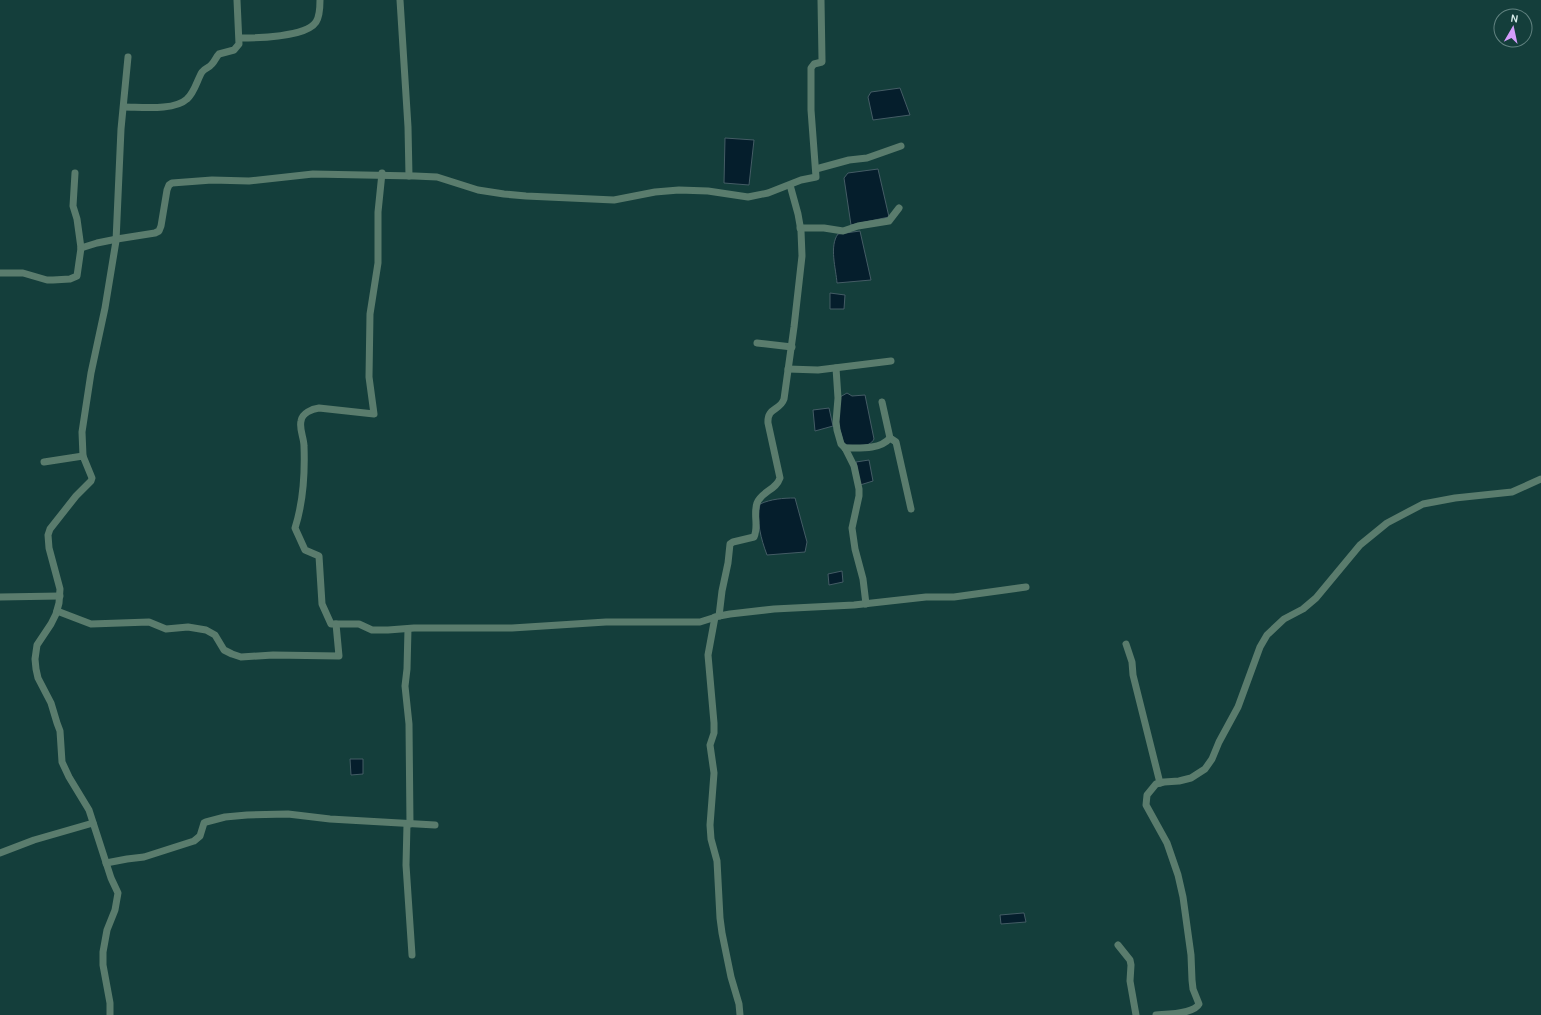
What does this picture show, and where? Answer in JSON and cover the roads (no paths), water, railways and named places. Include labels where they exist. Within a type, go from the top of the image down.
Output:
[{"type":"street","points":[[124,107],[162,107],[176,105],[192,93],[204,69],[212,65],[219,54],[236,48],[239,44],[240,38],[237,0]]},
{"type":"street","points":[[240,38],[263,38],[278,36],[310,27],[318,18],[320,0]]},
{"type":"street","points":[[400,0],[408,127],[409,176]]},
{"type":"street","points":[[81,248],[97,243],[155,233],[159,231],[167,190],[169,185],[172,183],[212,180],[249,181],[313,174],[437,177],[478,190],[504,194],[614,200],[655,192],[679,190],[708,191],[748,197],[768,193],[816,177],[811,110],[811,68],[814,64],[822,62],[821,0]]},
{"type":"street","points":[[110,1015],[110,1003],[103,965],[103,952],[107,930],[115,910],[118,893],[106,863],[89,810],[69,777],[62,762],[60,731],[51,703],[38,678],[35,659],[37,645],[51,624],[57,611],[60,596],[58,580],[49,548],[48,535],[55,521],[76,496],[92,481],[83,456],[82,432],[91,373],[105,308],[117,239],[121,129],[128,57]]},
{"type":"street","points":[[816,168],[849,160],[867,158],[901,146]]},
{"type":"street","points":[[0,273],[23,273],[47,280],[75,277],[79,271],[81,248],[77,219],[73,206],[75,173]]},
{"type":"street","points":[[382,175],[378,212],[378,263],[370,314],[369,377],[374,414],[319,408],[312,409],[301,421],[304,445],[303,479],[299,516],[295,528],[305,550],[319,556],[322,604],[331,624],[359,624],[372,630],[512,628],[606,622],[700,622],[717,616],[774,609],[832,607],[926,597],[954,597],[1026,587]]},
{"type":"street","points":[[740,1015],[739,1004],[731,976],[722,933],[717,861],[711,839],[710,825],[714,773],[710,745],[714,733],[714,723],[708,655],[729,559],[730,544],[754,537],[756,530],[755,509],[758,501],[762,495],[777,485],[780,478],[768,424],[768,416],[770,412],[782,403],[792,347],[802,256],[798,214],[790,185]]},
{"type":"street","points":[[800,228],[824,228],[843,231],[858,226],[889,221],[899,208]]},
{"type":"street","points":[[757,343],[792,347]]},
{"type":"street","points":[[788,369],[804,371],[891,361]]},
{"type":"street","points":[[836,368],[838,398],[836,422],[841,444],[845,448],[854,466],[859,489],[859,496],[852,528],[854,549],[863,579],[866,604]]},
{"type":"street","points":[[882,402],[890,438],[896,442],[911,509]]},
{"type":"street","points":[[845,448],[866,448],[886,443],[890,438]]},
{"type":"street","points":[[44,462],[83,456]]},
{"type":"street","points":[[1156,1015],[1191,1013],[1198,1008],[1200,1004],[1193,989],[1183,896],[1171,853],[1146,805],[1147,795],[1151,789],[1160,783],[1191,778],[1205,769],[1212,759],[1219,742],[1238,707],[1260,647],[1267,635],[1284,620],[1303,609],[1316,598],[1360,545],[1387,523],[1423,504],[1455,498],[1512,492],[1541,479]]},
{"type":"street","points":[[0,597],[60,596]]},
{"type":"street","points":[[57,611],[91,624],[149,622],[166,629],[188,627],[206,630],[215,634],[224,650],[241,657],[273,655],[339,656],[336,624]]},
{"type":"street","points":[[408,629],[405,686],[409,724],[409,824],[406,865],[412,955]]},
{"type":"street","points":[[1126,644],[1132,662],[1133,675],[1160,783]]},
{"type":"street","points":[[106,863],[144,857],[184,845],[194,841],[200,836],[204,823],[225,817],[288,814],[330,819],[435,825]]},
{"type":"street","points":[[0,853],[34,840],[93,822]]},
{"type":"street","points":[[1118,945],[1130,960],[1130,981],[1136,1015]]},
{"type":"water","points":[[900,88],[910,115],[873,120],[868,97],[871,92]]},
{"type":"water","points":[[725,138],[754,140],[749,185],[724,183]]},
{"type":"water","points":[[878,169],[889,217],[851,225],[844,178],[848,173]]},
{"type":"water","points":[[860,231],[871,280],[837,283],[833,251],[835,239],[838,234]]},
{"type":"water","points":[[830,293],[845,295],[844,309],[830,309]]},
{"type":"water","points":[[847,393],[852,396],[865,395],[874,439],[869,444],[861,446],[844,445],[838,423],[840,397]]},
{"type":"water","points":[[829,408],[833,426],[815,431],[813,410]]},
{"type":"water","points":[[869,460],[873,481],[860,485],[856,462]]},
{"type":"water","points":[[795,498],[807,542],[805,552],[767,555],[760,530],[760,504],[777,499]]},
{"type":"water","points":[[842,571],[843,582],[829,585],[828,574]]},
{"type":"water","points":[[350,759],[363,759],[363,774],[351,775]]},
{"type":"water","points":[[1024,913],[1026,922],[1001,924],[1000,915]]}]
